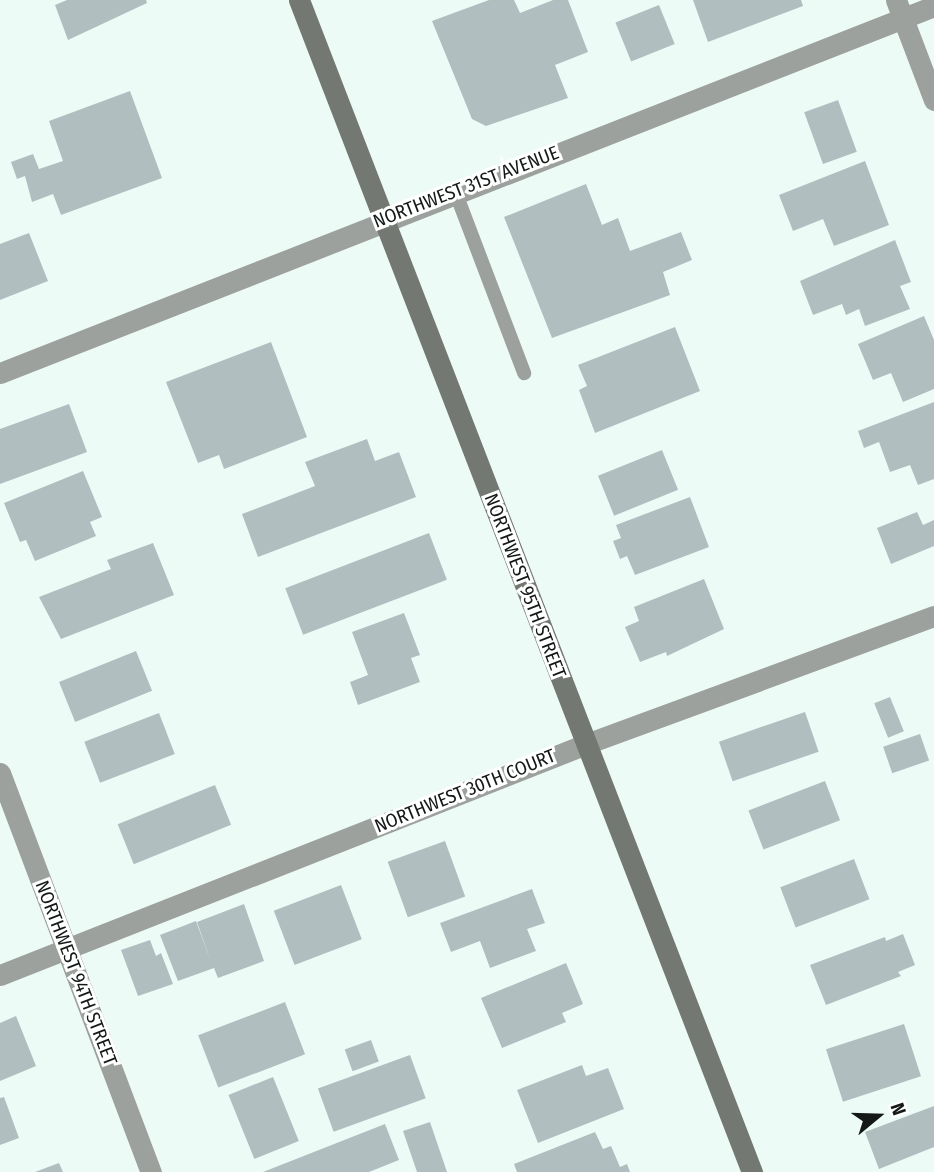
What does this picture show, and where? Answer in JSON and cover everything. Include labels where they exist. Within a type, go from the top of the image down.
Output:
[{"type":"street","name":"NORTHWEST 95TH STREET","points":[[299,0],[752,1172]]},
{"type":"street","name":"NORTHWEST 31ST AVENUE","points":[[0,373],[899,9],[934,6]]},
{"type":"street","points":[[899,9],[934,100]]},
{"type":"street","name":"NORTHWEST 30TH COURT","points":[[0,975],[586,744],[934,616]]},
{"type":"street","name":"NORTHWEST 94TH STREET","points":[[0,773],[151,1172]]},
{"type":"lane","points":[[455,191],[524,373]]},
{"type":"building","points":[[67,0],[146,0],[147,3],[68,40],[55,5]]},
{"type":"building","points":[[489,0],[514,0],[520,13],[553,0],[568,0],[588,52],[555,65],[568,98],[486,126],[472,119],[432,21]]},
{"type":"building","points":[[693,0],[801,0],[803,6],[708,42]]},
{"type":"building","points":[[659,5],[675,44],[631,62],[615,23]]},
{"type":"building","points":[[130,91],[162,178],[61,215],[53,194],[32,202],[25,176],[17,179],[11,162],[33,154],[39,169],[63,161],[49,121]]},
{"type":"building","points":[[838,100],[857,152],[823,164],[804,112]]},
{"type":"building","points":[[865,161],[889,225],[834,246],[823,219],[793,231],[779,195]]},
{"type":"building","points":[[586,184],[602,225],[618,218],[630,251],[681,232],[692,260],[663,272],[670,295],[552,338],[504,217]]},
{"type":"building","points":[[29,233],[48,281],[0,300],[0,244]]},
{"type":"building","points":[[895,240],[911,282],[900,286],[910,309],[865,326],[859,309],[846,315],[842,304],[813,315],[800,281]]},
{"type":"building","points":[[924,316],[934,340],[934,389],[903,402],[891,373],[873,380],[858,344]]},
{"type":"building","points":[[675,327],[700,391],[595,433],[579,390],[587,386],[578,365]]},
{"type":"building","points":[[271,342],[307,437],[224,469],[219,455],[198,463],[166,382]]},
{"type":"building","points":[[934,402],[934,479],[918,485],[910,465],[890,472],[879,442],[864,448],[858,431]]},
{"type":"building","points":[[69,404],[87,452],[0,484],[0,429]]},
{"type":"building","points":[[367,439],[375,461],[399,452],[416,497],[258,557],[242,514],[315,486],[305,462]]},
{"type":"building","points":[[662,450],[678,490],[614,516],[598,476]]},
{"type":"building","points":[[83,471],[102,517],[90,522],[96,536],[35,561],[26,540],[20,542],[4,503]]},
{"type":"building","points":[[690,497],[709,547],[635,575],[627,556],[620,559],[613,541],[621,538],[616,525]]},
{"type":"building","points":[[917,512],[923,525],[934,520],[934,546],[891,564],[877,528]]},
{"type":"building","points":[[429,533],[447,580],[303,635],[285,588]]},
{"type":"building","points":[[153,543],[174,595],[61,639],[39,597],[111,569],[107,560]]},
{"type":"building","points":[[704,579],[724,629],[667,656],[666,652],[640,662],[625,627],[639,621],[634,607]]},
{"type":"building","points":[[404,613],[420,655],[411,658],[420,682],[358,705],[350,682],[368,675],[352,632]]},
{"type":"building","points":[[136,651],[152,691],[75,722],[59,682]]},
{"type":"building","points":[[890,697],[904,731],[888,738],[874,703]]},
{"type":"building","points":[[805,712],[819,752],[733,781],[719,742]]},
{"type":"building","points":[[159,713],[175,754],[100,783],[84,742]]},
{"type":"building","points":[[920,734],[929,760],[892,773],[883,747]]},
{"type":"building","points":[[825,781],[840,820],[763,850],[748,810]]},
{"type":"building","points":[[215,785],[231,825],[134,864],[118,824]]},
{"type":"building","points":[[445,841],[465,896],[408,917],[388,862]]},
{"type":"building","points":[[854,859],[869,899],[796,927],[780,887]]},
{"type":"building","points":[[341,885],[362,939],[295,965],[274,911]]},
{"type":"building","points":[[532,889],[545,923],[527,929],[536,951],[490,968],[480,941],[451,952],[440,923]]},
{"type":"building","points":[[244,904],[264,961],[218,978],[214,968],[178,981],[160,935],[196,921],[211,962],[197,922]]},
{"type":"building","points":[[903,934],[915,965],[898,972],[901,976],[826,1005],[810,965],[885,937],[886,941]]},
{"type":"building","points":[[150,940],[156,956],[161,953],[173,984],[138,996],[121,950]]},
{"type":"building","points":[[566,963],[583,1004],[562,1013],[566,1022],[502,1048],[481,998]]},
{"type":"building","points":[[285,1002],[305,1054],[218,1088],[198,1035]]},
{"type":"building","points":[[16,1016],[36,1066],[0,1081],[0,1023]]},
{"type":"building","points":[[904,1024],[921,1076],[843,1102],[826,1049]]},
{"type":"building","points":[[371,1040],[379,1062],[353,1071],[345,1050]]},
{"type":"building","points":[[410,1055],[426,1098],[334,1132],[318,1089]]},
{"type":"building","points":[[582,1065],[586,1076],[608,1068],[624,1109],[538,1143],[517,1090]]},
{"type":"building","points":[[273,1077],[299,1141],[254,1159],[228,1095]]},
{"type":"building","points":[[4,1097],[19,1138],[0,1145],[0,1098]]},
{"type":"building","points":[[934,1106],[934,1147],[879,1169],[865,1132]]},
{"type":"building","points":[[430,1122],[447,1172],[417,1172],[403,1131]]},
{"type":"building","points":[[385,1124],[399,1160],[369,1172],[263,1172]]},
{"type":"building","points":[[595,1132],[603,1149],[611,1146],[620,1167],[627,1164],[630,1172],[517,1172],[514,1164]]},
{"type":"building","points":[[59,1163],[63,1172],[35,1172]]}]
